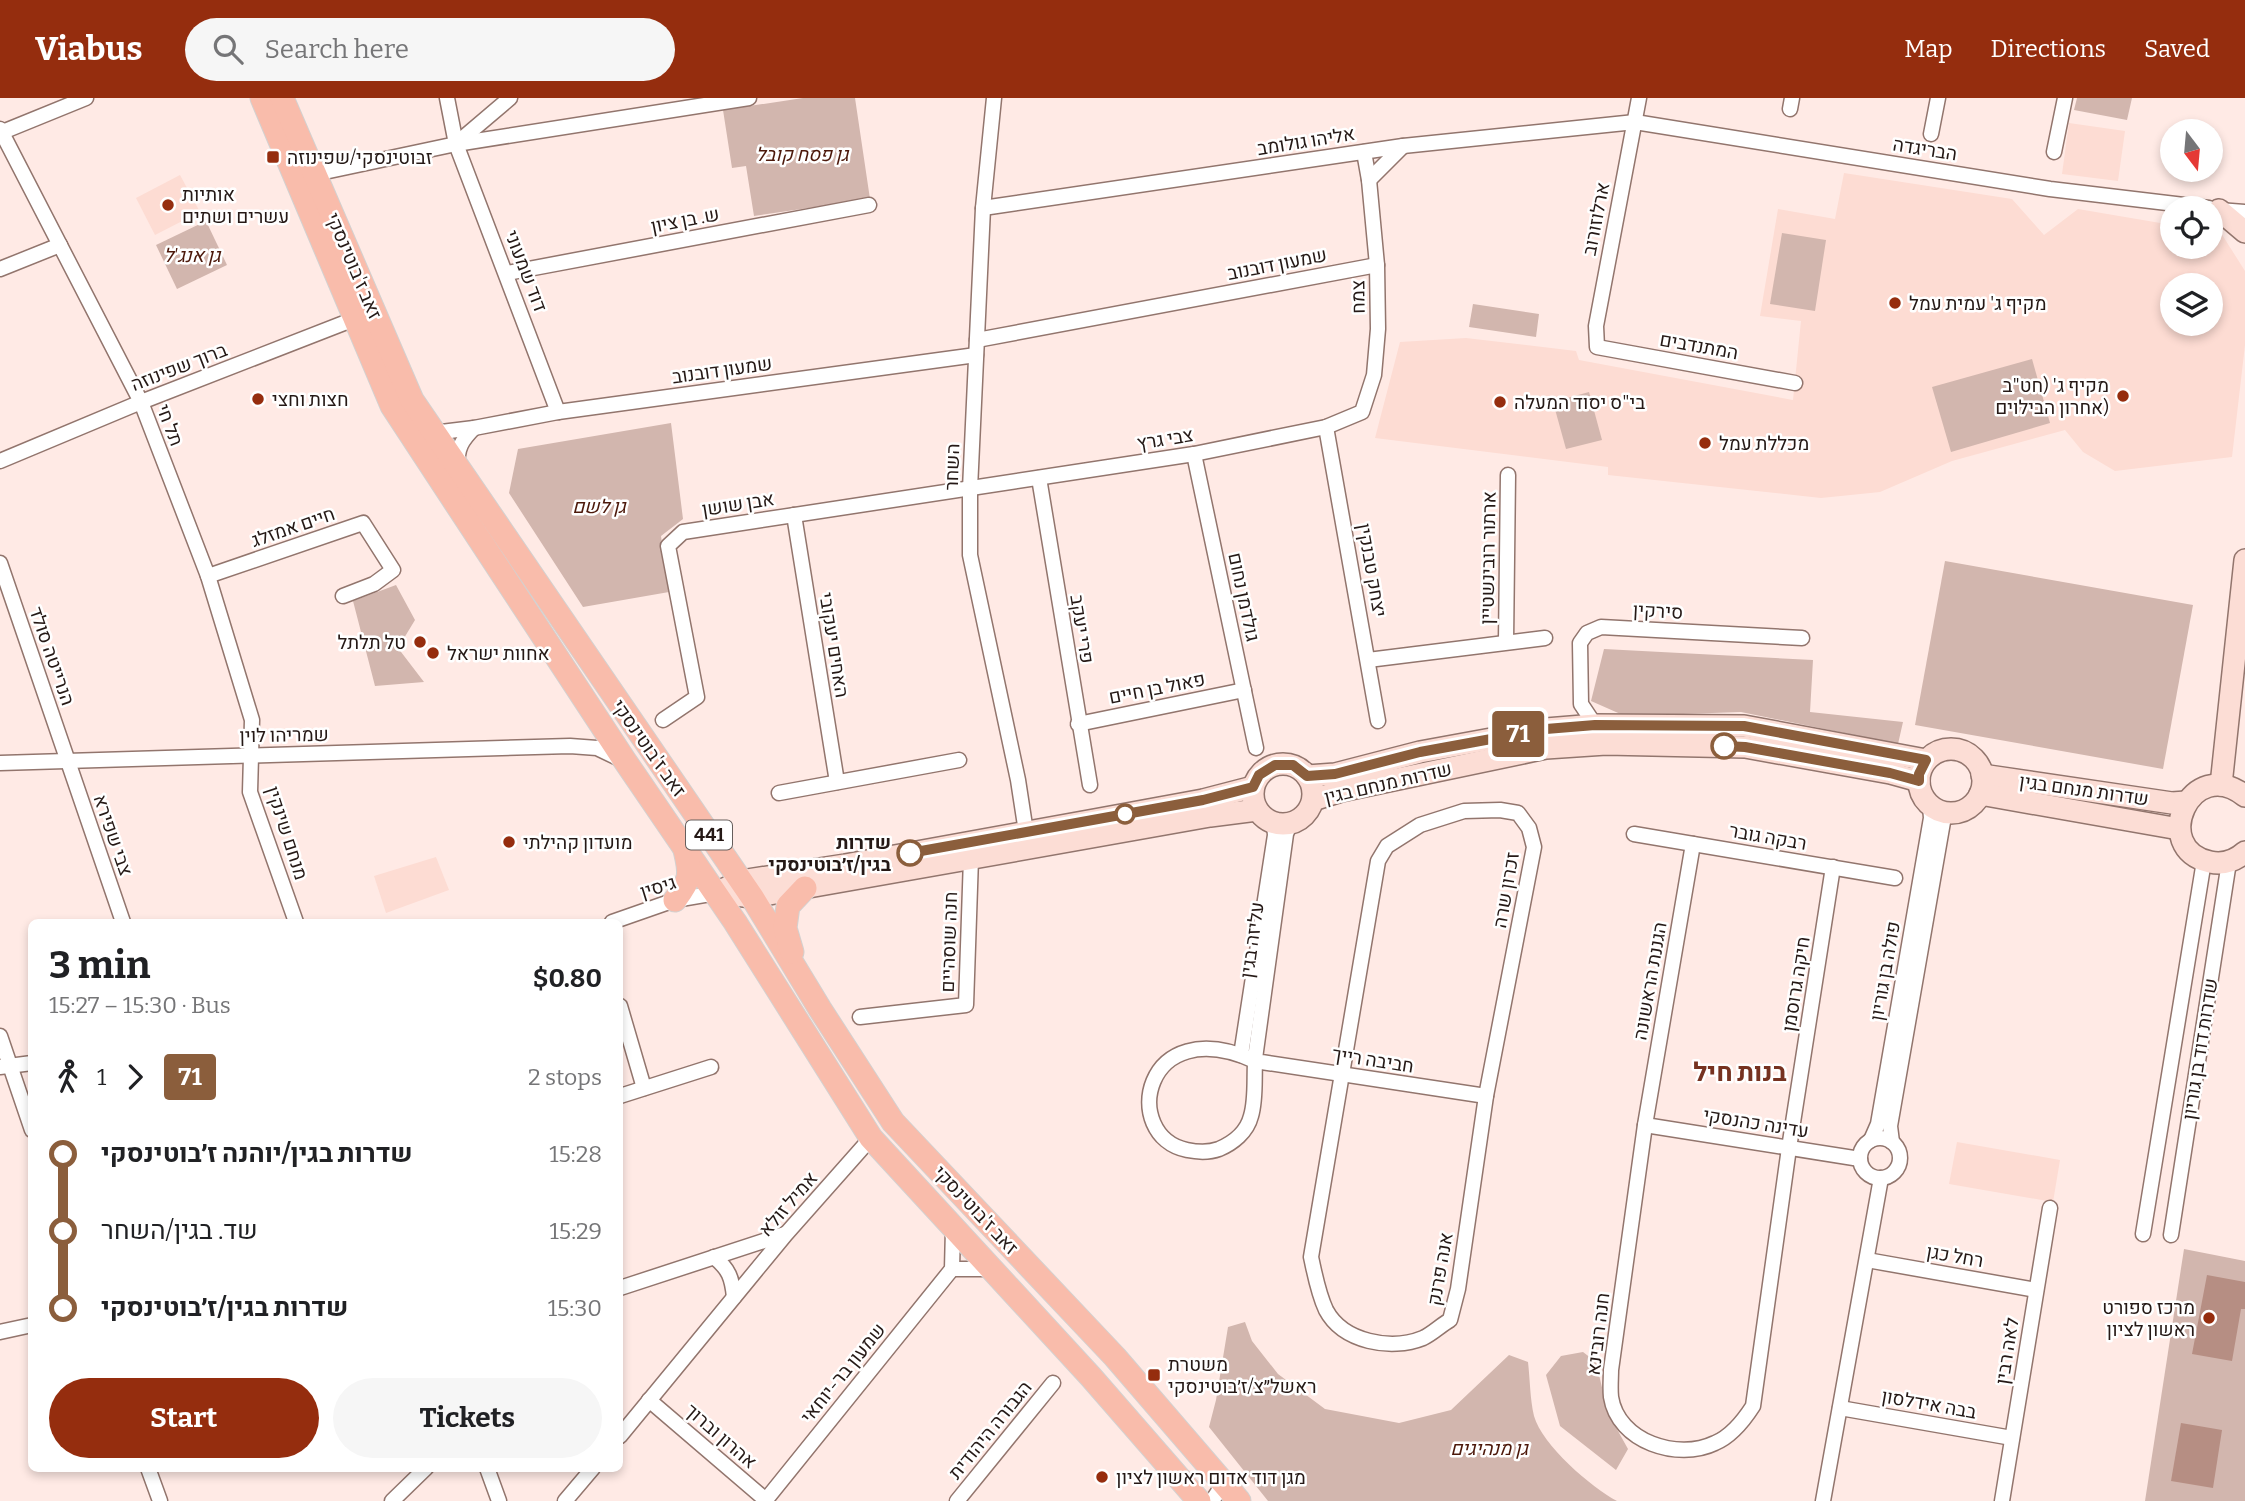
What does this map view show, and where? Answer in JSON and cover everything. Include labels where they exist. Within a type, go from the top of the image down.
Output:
[{"type":"main road","name":"זאב ז'בוטינסקי","points":[[262,98],[364,315],[412,400],[746,889],[893,1122],[1115,1357],[1218,1492],[1239,1501]]},
{"type":"main road","name":"זאב ז'בוטינסקי","points":[[282,98],[315,174],[364,315],[391,406],[625,761],[716,893],[871,1138],[1099,1386],[1199,1501]]},
{"type":"main road","points":[[675,900],[687,884],[690,873],[685,847]]},
{"type":"main road","points":[[800,974],[785,928],[788,906],[805,888]]},
{"type":"street","points":[[0,131],[86,98]]},
{"type":"street","name":"דוד שמעוני","points":[[447,98],[456,144],[558,412]]},
{"type":"street","points":[[456,144],[510,98]]},
{"type":"street","points":[[315,174],[456,144],[749,98]]},
{"type":"street","name":"השחר","points":[[994,98],[983,208],[970,489],[970,555],[1018,780],[1026,832]]},
{"type":"street","name":"ארלוזורוב","points":[[1597,347],[1596,326],[1639,98]]},
{"type":"street","points":[[1931,134],[1938,98]]},
{"type":"street","points":[[2054,152],[2065,98]]},
{"type":"street","name":"אליהו גולומב","points":[[983,208],[1403,146],[1635,122]]},
{"type":"street","name":"הבריגדה","points":[[1635,122],[2050,189],[2160,202]]},
{"type":"street","name":"תל חי","points":[[0,131],[141,402],[208,576],[252,720],[252,755]]},
{"type":"street","points":[[1369,180],[1403,146]]},
{"type":"street","name":"צמח","points":[[1362,412],[1374,375],[1378,329],[1377,265],[1364,152]]},
{"type":"street","name":"ש. בן ציון","points":[[507,273],[869,205]]},
{"type":"street","name":"הבריגדה","points":[[2223,210],[2245,212]]},
{"type":"street","points":[[2223,216],[2245,232]]},
{"type":"street","points":[[0,269],[60,244]]},
{"type":"street","name":"שמעון דובנוב","points":[[433,433],[474,429],[558,412],[976,347],[1377,265]]},
{"type":"street","name":"ברוך שפינוזה","points":[[0,461],[141,402],[364,315]]},
{"type":"street","name":"המתנדבים","points":[[1597,347],[1795,383]]},
{"type":"street","name":"צבי גרץ","points":[[970,489],[1194,454],[1326,427],[1362,412]]},
{"type":"street","name":"יצחק טבנקין","points":[[1326,427],[1378,721]]},
{"type":"street","points":[[458,470],[457,456],[462,441],[474,429]]},
{"type":"street","name":"גולדמן נחום","points":[[1194,454],[1256,748]]},
{"type":"street","name":"ארתור רובינשטיין","points":[[1506,642],[1508,475]]},
{"type":"street","name":"פרי יעקב","points":[[1039,478],[1090,785]]},
{"type":"street","name":"אבן שושן","points":[[663,720],[697,697],[668,546],[683,532],[970,489]]},
{"type":"street","name":"האחים יעקובי","points":[[793,515],[836,782]]},
{"type":"street","name":"חיים אמזלג","points":[[208,576],[363,523],[393,570],[374,584],[343,596]]},
{"type":"street","points":[[2221,785],[2245,560]]},
{"type":"street","name":"הנרייטה סולד","points":[[0,564],[67,761]]},
{"type":"street","name":"סירקין","points":[[1581,704],[1580,643],[1587,633],[1601,627],[1802,638]]},
{"type":"street","points":[[1368,660],[1545,638]]},
{"type":"street","points":[[1365,639],[1380,653],[1392,657]]},
{"type":"street","name":"פאול בן חיים","points":[[1078,724],[1244,690]]},
{"type":"street","points":[[604,729],[615,715],[616,701]]},
{"type":"street","points":[[1567,727],[1581,704],[1595,725]]},
{"type":"street","name":"שדרות מנחם בגין","points":[[1307,776],[1335,774],[1420,752],[1567,727],[1595,725],[1744,726],[1926,760]]},
{"type":"street","name":"שמריהו לוין","points":[[570,746],[589,739],[604,729]]},
{"type":"street","name":"שדרות מנחם בגין","points":[[1313,800],[1341,791],[1546,748],[1606,744],[1745,747],[1890,773],[1919,781]]},
{"type":"street","name":"שמריהו לוין","points":[[0,763],[570,746],[597,748],[625,761]]},
{"type":"street","points":[[1954,749],[1972,758],[1981,785],[1966,809],[1939,809],[1924,799],[1919,774],[1926,760],[1934,754],[1954,749]]},
{"type":"street","name":"מנחם שינקין","points":[[252,755],[250,792],[295,919]]},
{"type":"street","points":[[779,793],[959,760]]},
{"type":"street","name":"צבי שפירא","points":[[67,761],[122,919]]},
{"type":"street","points":[[1275,765],[1293,765],[1307,776],[1312,783],[1313,800],[1305,816],[1282,824],[1261,816],[1256,810],[1252,795],[1259,775],[1275,765]]},
{"type":"street","name":"שדרות מנחם בגין","points":[[1981,785],[2172,803],[2186,802]]},
{"type":"street","name":"שדרות מנחם בגין","points":[[1981,785],[2179,830]]},
{"type":"street","points":[[2237,857],[2217,864],[2193,855],[2184,844],[2179,830],[2180,816],[2186,802],[2194,794],[2208,787],[2221,785],[2245,792]]},
{"type":"street","points":[[716,893],[746,889],[845,865],[1203,800],[1253,787]]},
{"type":"street","name":"פולה בן גוריון","points":[[1871,1140],[1878,1124],[1931,818],[1939,809]]},
{"type":"street","name":"פולה בן גוריון","points":[[1892,1142],[1890,1126],[1942,822],[1939,809]]},
{"type":"street","points":[[746,889],[805,888],[1256,810]]},
{"type":"street","name":"זכרון שרה","points":[[1342,1074],[1378,861],[1387,846],[1420,825],[1464,811],[1500,810],[1518,813],[1529,828],[1534,846],[1486,1096]]},
{"type":"street","name":"עליזה בגין","points":[[1241,1055],[1275,835],[1282,824]]},
{"type":"street","name":"עליזה בגין","points":[[1255,1061],[1219,1049],[1189,1049],[1174,1055],[1153,1079],[1149,1095],[1151,1116],[1156,1127],[1167,1140],[1181,1149],[1198,1153],[1215,1151],[1237,1138],[1251,1117],[1255,1061],[1286,834],[1282,824]]},
{"type":"street","name":"רבקה גובר","points":[[1634,834],[1895,878]]},
{"type":"street","name":"הגננת הראשונה","points":[[1645,1125],[1693,844]]},
{"type":"street","name":"שדרות דוד בן גוריון","points":[[2171,1236],[2237,857]]},
{"type":"street","name":"חנה שוסהיים","points":[[860,1017],[966,1004],[971,858]]},
{"type":"street","name":"שדרות דוד בן גוריון","points":[[2143,1234],[2204,861]]},
{"type":"street","name":"חיקה גרוסמן","points":[[1790,1148],[1833,867]]},
{"type":"street","name":"גיסין","points":[[621,919],[675,900],[716,893]]},
{"type":"street","points":[[623,1016],[644,1088]]},
{"type":"street","points":[[0,1035],[5,1066],[28,1121]]},
{"type":"street","name":"חביבה רייך","points":[[1255,1061],[1486,1096]]},
{"type":"street","points":[[5,1066],[28,1063]]},
{"type":"street","points":[[623,1095],[710,1067]]},
{"type":"street","name":"אנה פרנק","points":[[1342,1074],[1311,1257],[1318,1289],[1327,1312],[1342,1328],[1364,1340],[1397,1345],[1424,1338],[1450,1320],[1458,1289],[1486,1096]]},
{"type":"street","name":"עדינה כהנסקי","points":[[1645,1125],[1860,1159]]},
{"type":"street","name":"חנה רובינא","points":[[1645,1125],[1611,1370],[1611,1399],[1629,1430],[1650,1445],[1689,1451],[1716,1443],[1741,1424],[1753,1406],[1790,1148]]},
{"type":"street","name":"אמיל זולא","points":[[623,1432],[786,1234],[871,1138]]},
{"type":"street","points":[[1882,1138],[1892,1142],[1897,1147],[1900,1160],[1894,1172],[1881,1178],[1864,1171],[1860,1159],[1863,1148],[1871,1140],[1882,1138]]},
{"type":"street","points":[[1823,1501],[1881,1178]]},
{"type":"street","name":"לאה רבין","points":[[2002,1501],[2050,1208]]},
{"type":"street","points":[[953,1229],[952,1269],[990,1269]]},
{"type":"street","points":[[623,1287],[786,1234]]},
{"type":"street","points":[[714,1257],[727,1268],[733,1280],[734,1297]]},
{"type":"street","name":"רחל כגן","points":[[1867,1260],[2036,1290]]},
{"type":"street","name":"שמעון בר-יוחאי","points":[[766,1501],[952,1269]]},
{"type":"street","points":[[0,1332],[28,1326]]},
{"type":"street","name":"הגבורה היהודית","points":[[957,1501],[1053,1383]]},
{"type":"street","name":"אהרון וברוך","points":[[649,1400],[766,1501]]},
{"type":"street","name":"בבה אידלסון","points":[[1840,1408],[2012,1438]]},
{"type":"street","points":[[149,1472],[160,1501]]},
{"type":"street","points":[[392,1501],[422,1472]]},
{"type":"street","points":[[488,1472],[499,1501]]},
{"type":"street","points":[[565,1501],[590,1472]]},
{"type":"street","points":[[1199,1501],[1218,1492]]},
{"type":"shaded area","points":[[2069,123],[2125,131],[2118,181],[2062,174]]},
{"type":"shaded area","points":[[1844,173],[2012,199],[2044,235],[2078,209],[2160,223],[2160,259],[2223,259],[2223,236],[2245,271],[2245,345],[2232,457],[2115,471],[2083,452],[2065,430],[1952,461],[1880,492],[1821,498],[1608,475],[1608,467],[1375,438],[1400,342],[1466,338],[1576,351],[1579,360],[1793,400],[1801,321],[1760,316],[1778,209],[1835,219]]},
{"type":"shaded area","name":"אותיות עשרים ושתים","points":[[180,175],[200,212],[155,235],[136,198]]},
{"type":"shaded area","points":[[436,857],[449,890],[386,913],[374,876]]},
{"type":"shaded area","points":[[1957,1142],[2060,1160],[2053,1202],[1949,1184]]},
{"type":"shaded area","points":[[2207,1275],[2245,1282],[2245,1309],[2241,1309],[2232,1361],[2192,1354]]},
{"type":"shaded area","points":[[2181,1423],[2222,1430],[2213,1488],[2171,1481]]},
{"type":"green space","name":"גן פסח קובל","points":[[803,98],[855,98],[870,199],[754,216],[746,166],[732,168],[723,110]]},
{"type":"green space","points":[[2077,98],[2132,98],[2127,120],[2074,110]]},
{"type":"green space","name":"גן אנג'ל","points":[[206,221],[227,265],[177,289],[156,245]]},
{"type":"green space","points":[[1782,233],[1826,240],[1815,311],[1770,304]]},
{"type":"green space","points":[[1473,304],[1539,314],[1536,337],[1469,327]]},
{"type":"green space","points":[[2032,359],[2050,423],[1951,452],[1932,387]]},
{"type":"green space","points":[[1589,392],[1602,440],[1566,449],[1553,402]]},
{"type":"green space","name":"גן לשם","points":[[671,423],[683,519],[661,536],[669,592],[583,607],[509,493],[518,449]]},
{"type":"green space","points":[[1945,561],[2193,605],[2163,769],[1915,725]]},
{"type":"green space","points":[[396,585],[415,620],[398,648],[424,682],[375,686],[353,601]]},
{"type":"green space","points":[[1604,649],[1813,660],[1810,712],[1903,722],[1898,744],[1741,712],[1625,716],[1591,701]]},
{"type":"green space","name":"מרכז ספורט ראשון לציון","points":[[2184,1249],[2245,1261],[2245,1501],[2145,1501]]},
{"type":"green space","name":"גן מנהיגים","points":[[1245,1322],[1252,1341],[1278,1374],[1325,1409],[1399,1423],[1451,1410],[1509,1355],[1528,1362],[1534,1416],[1547,1440],[1569,1464],[1617,1501],[1268,1501],[1209,1427],[1228,1327]]},
{"type":"green space","points":[[1583,1352],[1596,1362],[1608,1413],[1628,1449],[1616,1470],[1560,1426],[1546,1375],[1561,1356]]},
{"type":"bus line","name":"71","points":[[910,853],[1203,800],[1253,787],[1259,775],[1275,765],[1293,765],[1307,776],[1335,774],[1420,752],[1567,727],[1744,726],[1926,760],[1919,774],[1919,781],[1890,773],[1745,747],[1724,746]]},
{"type":"place","name":"זבוטינסקי/שפינוזה","points":[[273,157]]},
{"type":"place","name":"אותיות עשרים ושתים","points":[[168,205]]},
{"type":"place","name":"מקיף ג' עמית עמל","points":[[1895,303]]},
{"type":"place","name":"מקיף ג' (חט\"ב אחרון הבילוים)","points":[[2123,396]]},
{"type":"place","name":"חצות וחצי","points":[[258,399]]},
{"type":"place","name":"בי\"ס יסוד המעלה","points":[[1500,402]]},
{"type":"place","name":"מכללת עמל","points":[[1705,443]]},
{"type":"place","name":"טל תלתל","points":[[420,642]]},
{"type":"place","name":"אחוות ישראל","points":[[433,653]]},
{"type":"place","name":"מועדון קהילתי","points":[[509,842]]},
{"type":"place","name":"שדרות בגין/ז׳בוטינסקי","points":[[910,853]]},
{"type":"place","name":"מרכז ספורט ראשון לציון","points":[[2209,1318]]},
{"type":"place","name":"משטרת ראשל״צ/ז׳בוטינסקי","points":[[1154,1375]]},
{"type":"place","name":"מגן דוד אדום ראשון לציון","points":[[1102,1477]]},
{"type":"district","name":"בנות חיל","points":[[1740,1072]]}]
